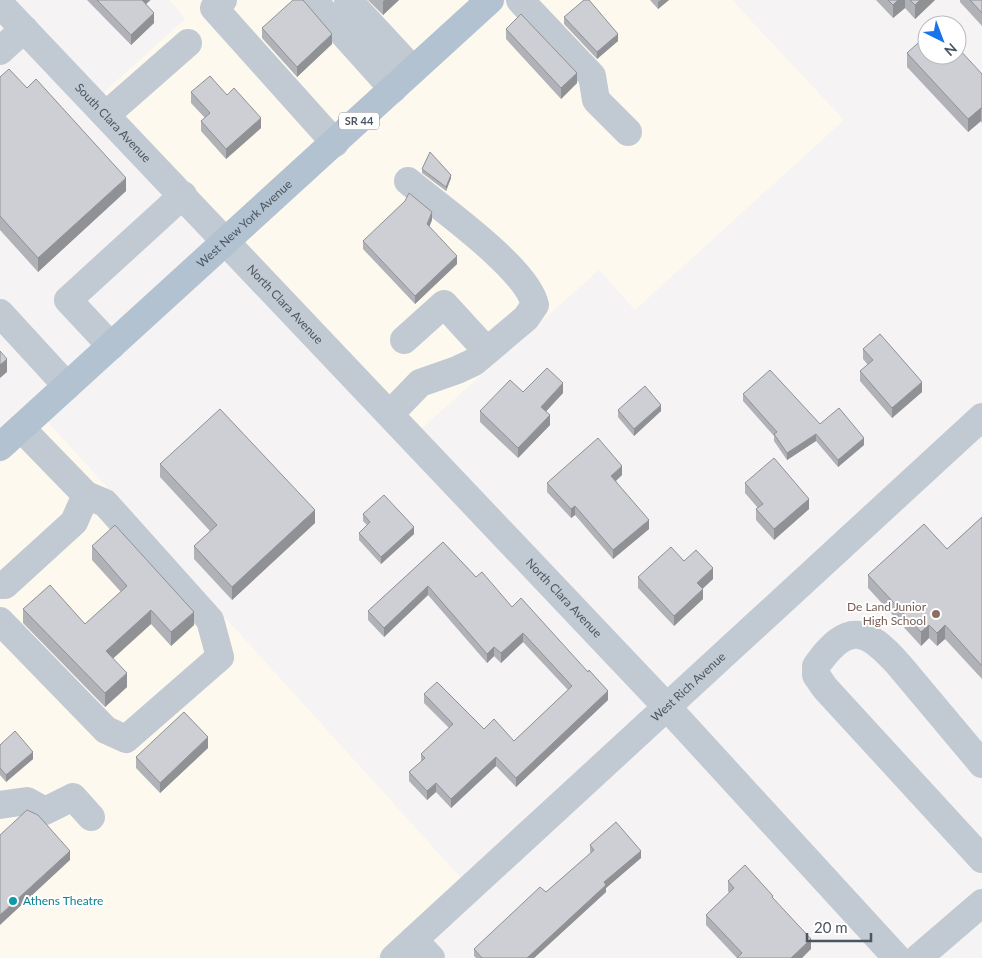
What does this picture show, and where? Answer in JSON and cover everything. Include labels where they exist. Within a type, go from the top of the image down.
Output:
[{"type":"main road","name":"West New York Avenue","points":[[0,447],[227,242],[490,0]]},
{"type":"street","points":[[223,0],[214,8],[335,143]]},
{"type":"street","points":[[313,0],[393,89]]},
{"type":"street","points":[[348,0],[413,70]]},
{"type":"street","points":[[520,0],[592,76],[596,100],[628,132]]},
{"type":"street","name":"South Clara Avenue","points":[[0,4],[227,242]]},
{"type":"street","points":[[0,51],[24,29]]},
{"type":"street","points":[[106,115],[188,43]]},
{"type":"street","points":[[390,414],[420,383],[474,362],[526,318],[535,305],[532,294],[501,258],[408,181]]},
{"type":"street","points":[[111,346],[68,300],[183,195]]},
{"type":"street","name":"North Clara Avenue","points":[[227,242],[666,706],[897,958]]},
{"type":"street","points":[[404,340],[444,304],[487,351]]},
{"type":"street","points":[[0,313],[67,386]]},
{"type":"street","name":"West Rich Avenue","points":[[394,958],[423,949],[666,706],[982,416]]},
{"type":"street","points":[[0,621],[106,730],[126,739],[220,657],[210,620],[105,503],[86,495],[21,428]]},
{"type":"street","points":[[0,585],[5,585],[74,522],[86,495]]},
{"type":"street","points":[[982,764],[887,651],[860,633],[851,634],[830,650],[816,666],[816,675],[825,688],[982,860]]},
{"type":"street","points":[[0,805],[27,801],[45,811],[73,797],[91,817]]},
{"type":"street","points":[[918,958],[982,903]]},
{"type":"shaded area","points":[[170,0],[472,0],[227,225],[102,94],[185,19]]},
{"type":"shaded area","points":[[508,0],[732,0],[844,120],[635,310],[599,270],[420,430],[244,243]]},
{"type":"shaded area","points":[[47,421],[462,879],[375,958],[0,958],[0,464]]},
{"type":"building","points":[[97,0],[142,0],[154,13],[131,35]]},
{"type":"building","points":[[293,0],[303,0],[332,34],[297,67],[262,28]]},
{"type":"building","points":[[584,0],[589,0],[618,34],[597,52],[564,17]]},
{"type":"building","points":[[888,0],[898,0],[893,5]]},
{"type":"building","points":[[910,0],[920,0],[915,5]]},
{"type":"building","points":[[970,0],[982,0],[982,13]]},
{"type":"building","points":[[521,14],[577,73],[561,88],[506,29]]},
{"type":"building","points":[[917,44],[917,64],[907,53]]},
{"type":"building","points":[[967,58],[982,74],[982,109],[968,119],[918,65],[967,65]]},
{"type":"building","points":[[9,69],[27,88],[36,79],[126,178],[38,258],[0,216],[0,77]]},
{"type":"building","points":[[210,76],[227,95],[234,88],[261,118],[226,149],[201,121],[210,113],[191,92]]},
{"type":"building","points":[[430,152],[451,175],[446,187],[422,169]]},
{"type":"building","points":[[409,193],[432,212],[427,224],[457,256],[415,296],[363,241],[405,201]]},
{"type":"building","points":[[880,334],[922,382],[892,408],[860,371],[873,360],[863,349]]},
{"type":"building","points":[[0,351],[7,359],[0,365]]},
{"type":"building","points":[[547,368],[563,383],[541,407],[550,415],[518,448],[480,411],[510,380],[523,392]]},
{"type":"building","points":[[770,370],[820,424],[839,408],[864,438],[838,460],[816,434],[787,453],[774,434],[777,432],[743,394]]},
{"type":"building","points":[[645,386],[661,405],[634,429],[618,410]]},
{"type":"building","points":[[220,409],[315,510],[232,587],[194,546],[217,525],[160,464]]},
{"type":"building","points":[[598,438],[622,466],[611,476],[649,520],[613,550],[575,506],[571,509],[547,483]]},
{"type":"building","points":[[774,458],[809,499],[774,529],[756,509],[763,504],[745,483]]},
{"type":"building","points":[[384,495],[414,527],[381,557],[359,533],[370,522],[363,514]]},
{"type":"building","points":[[982,517],[982,666],[945,625],[937,633],[929,625],[921,632],[868,575],[924,524],[947,549]]},
{"type":"building","points":[[115,525],[194,612],[171,632],[151,610],[106,651],[127,673],[105,693],[23,609],[50,585],[85,624],[127,586],[92,546]]},
{"type":"building","points":[[443,542],[476,577],[482,572],[512,607],[521,598],[588,672],[589,670],[608,691],[516,778],[496,757],[451,799],[436,783],[427,791],[409,772],[425,758],[421,754],[453,724],[424,694],[437,682],[484,729],[494,719],[514,741],[572,686],[523,633],[501,653],[494,647],[487,654],[428,586],[384,628],[368,611]]},
{"type":"building","points":[[671,547],[684,561],[696,550],[713,568],[697,583],[703,589],[674,616],[638,577]]},
{"type":"building","points":[[184,712],[208,737],[160,783],[136,757]]},
{"type":"building","points":[[15,731],[33,752],[6,775],[0,768],[0,745]]},
{"type":"building","points":[[27,810],[38,815],[70,851],[0,915],[0,835]]},
{"type":"building","points":[[616,822],[641,851],[604,882],[606,885],[527,958],[482,958],[474,949],[540,887],[546,892],[594,850],[590,845]]},
{"type":"building","points":[[745,865],[811,939],[791,958],[737,958],[742,953],[706,915],[734,888],[728,881]]},
{"type":"place","name":"De Land Junior High School","points":[[936,614]]},
{"type":"place","name":"Athens Theatre","points":[[13,901]]}]
